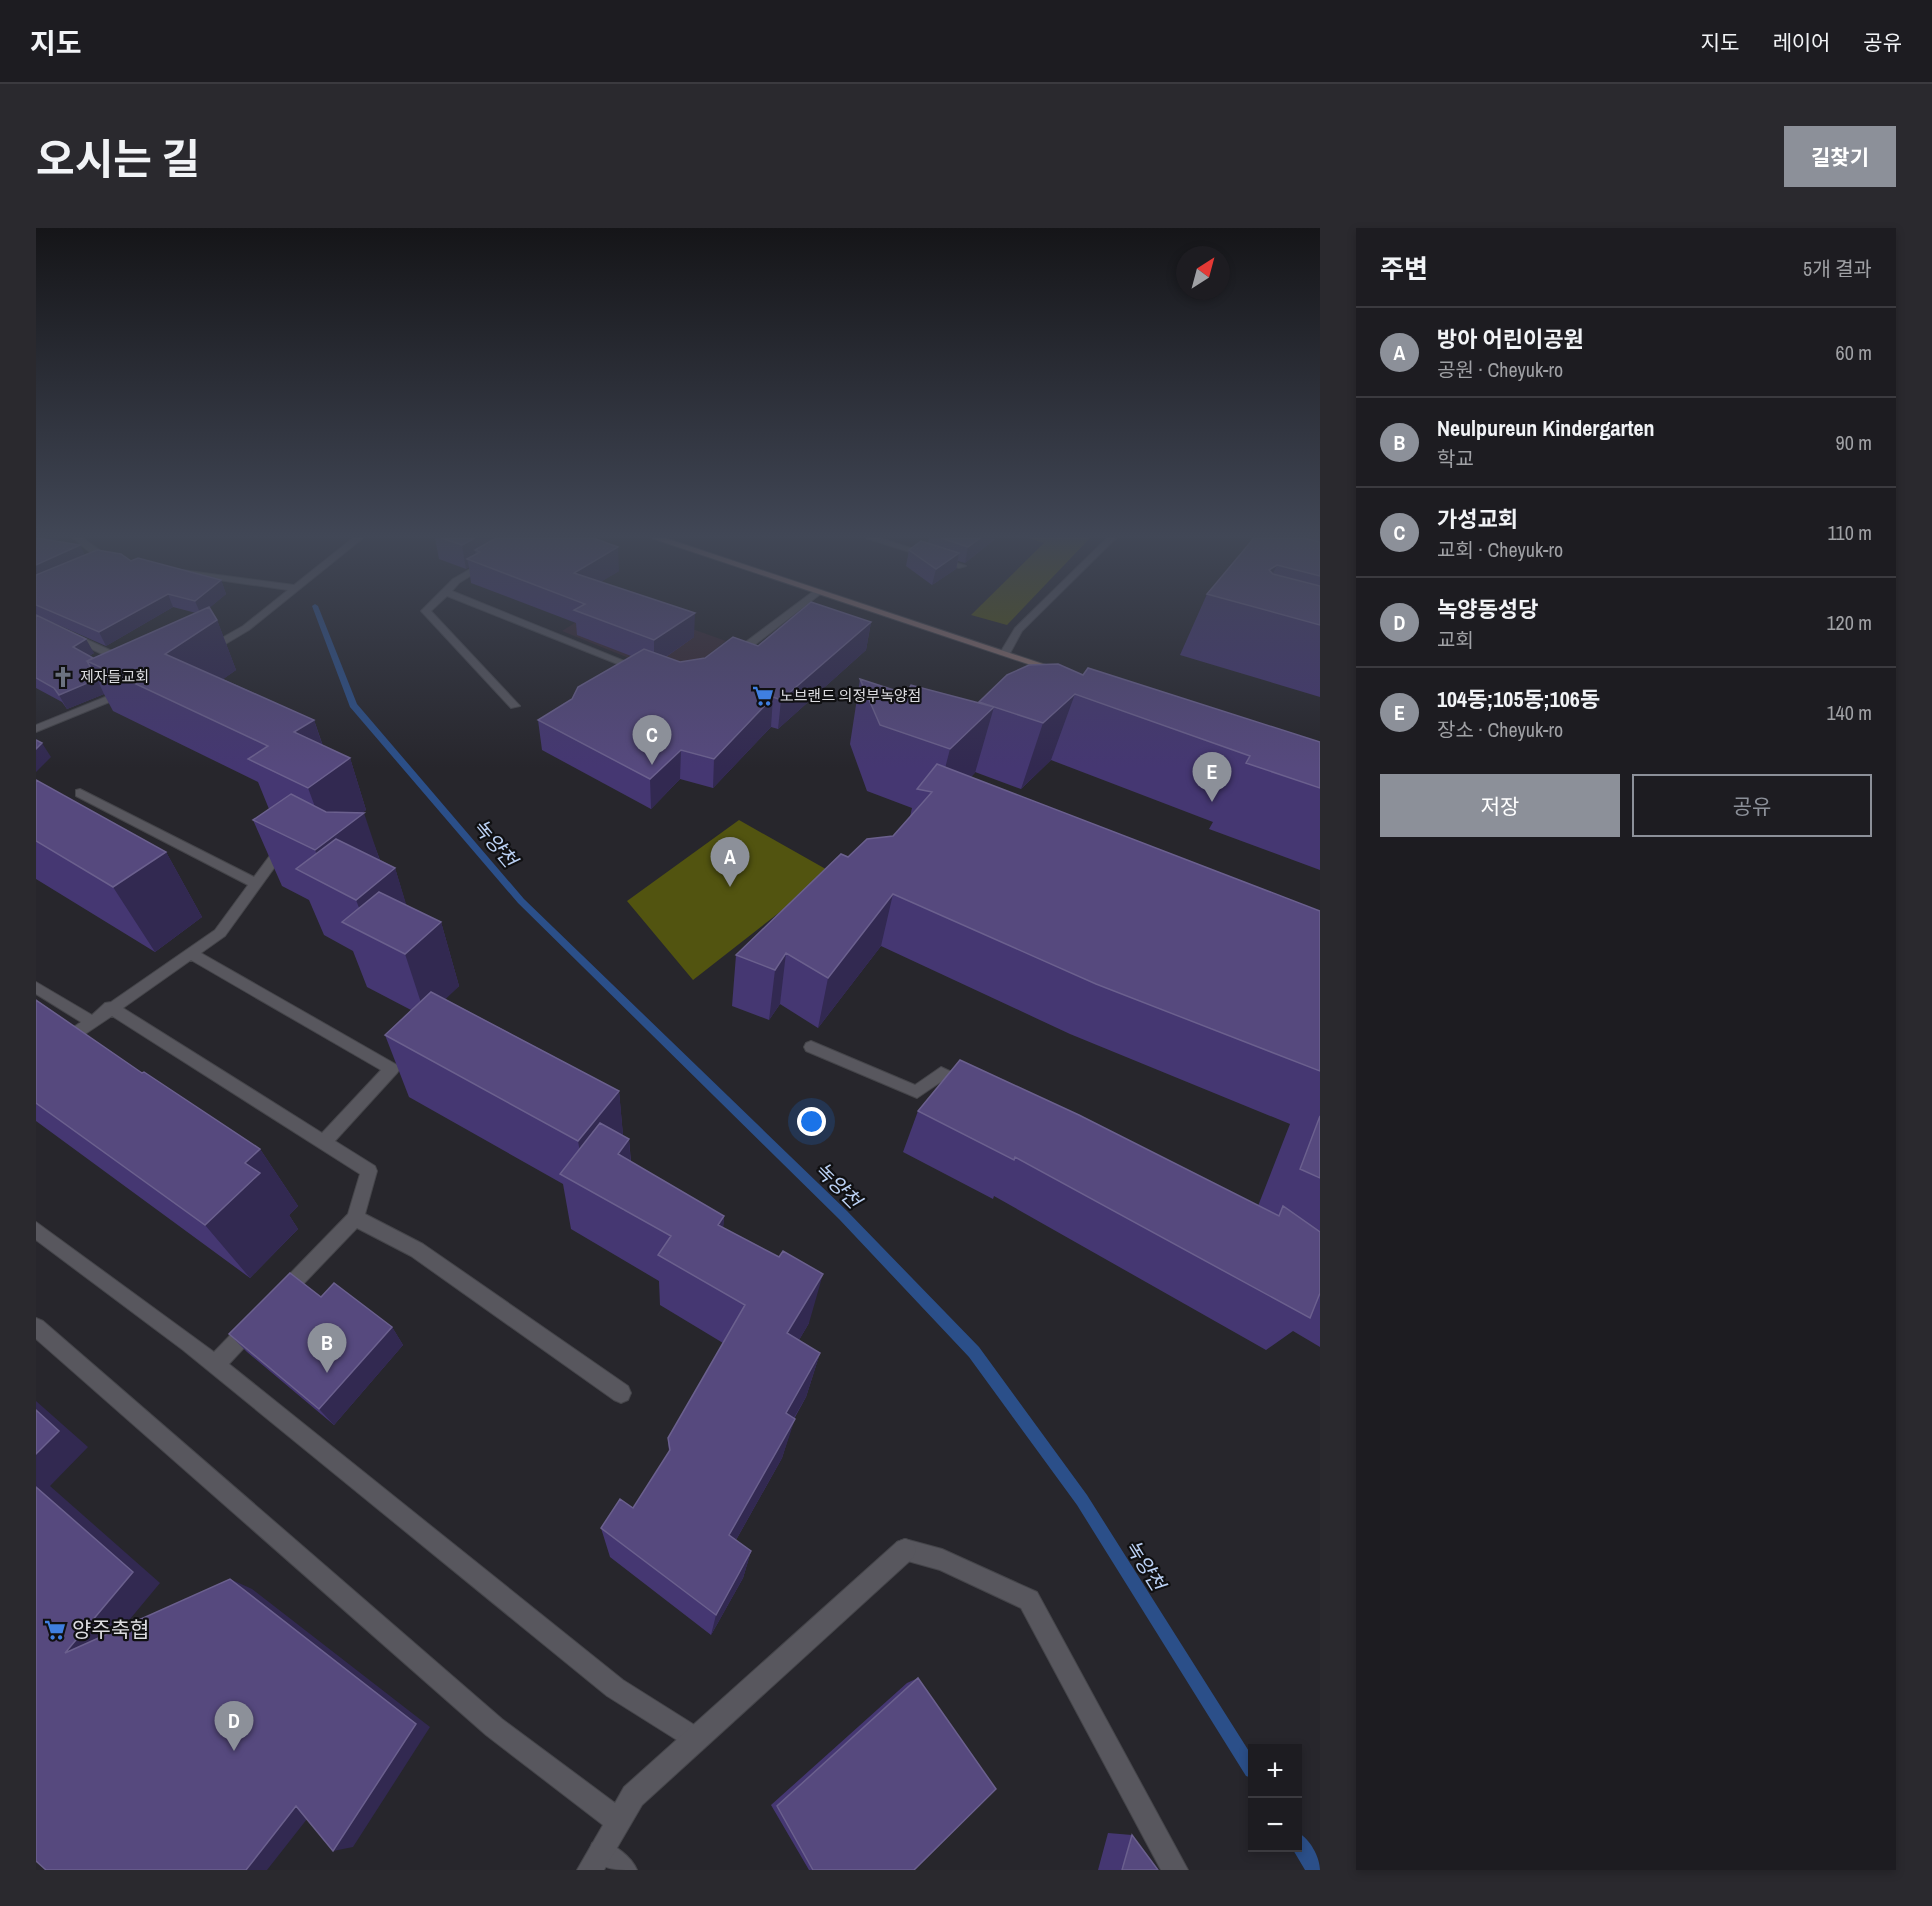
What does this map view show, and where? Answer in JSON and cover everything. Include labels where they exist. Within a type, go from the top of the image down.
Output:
[{"type":"street","points":[[201,654],[246,628],[262,615]]},
{"type":"street","points":[[429,615],[515,706]]},
{"type":"street","points":[[503,615],[646,672]]},
{"type":"street","points":[[726,662],[788,615]]},
{"type":"street","points":[[889,615],[1072,675]]},
{"type":"street","points":[[1005,652],[1018,630],[1034,615]]},
{"type":"street","points":[[36,619],[138,667]]},
{"type":"street","points":[[36,729],[136,687]]},
{"type":"street","points":[[80,793],[256,884]]},
{"type":"street","points":[[36,1061],[110,1007],[219,933],[278,853],[301,850]]},
{"type":"street","points":[[189,954],[392,1069],[324,1142]]},
{"type":"street","points":[[36,987],[90,1021]]},
{"type":"street","points":[[110,1007],[369,1171],[355,1218],[215,1365]]},
{"type":"street","points":[[812,1047],[917,1092],[941,1073],[983,1094]]},
{"type":"street","points":[[355,1218],[417,1250],[621,1393]]},
{"type":"street","points":[[36,1230],[215,1365],[615,1688],[696,1739]]},
{"type":"street","points":[[36,1327],[494,1727],[618,1821]]},
{"type":"street","points":[[624,1870],[596,1861],[633,1796],[906,1550],[942,1560],[1029,1600],[1175,1870]]},
{"type":"shaded area","points":[[588,615],[652,615],[726,641],[678,678],[562,631]]},
{"type":"shaded area","points":[[971,615],[1017,615],[1007,625]]},
{"type":"shaded area","points":[[739,820],[831,872],[693,980],[627,901]]},
{"type":"building","points":[[36,615],[86,639],[73,647],[93,658],[87,661],[97,679],[59,695],[54,688],[36,678]]},
{"type":"building","points":[[58,615],[131,615],[99,632]]},
{"type":"building","points":[[192,615],[214,615],[217,620],[165,654],[314,720],[294,732],[350,758],[308,788],[248,759],[268,746],[87,661]]},
{"type":"building","points":[[586,615],[693,615],[654,640]]},
{"type":"building","points":[[796,615],[849,615],[871,622],[781,700],[773,697],[714,759],[681,750],[650,779],[538,720],[572,699],[578,687],[644,649],[680,662],[705,658],[733,637],[758,646]]},
{"type":"building","points":[[1282,615],[1320,615],[1320,625]]},
{"type":"building","points":[[1058,664],[1083,675],[1088,668],[1320,742],[1320,788],[1246,763],[1250,756],[1075,694],[1043,723],[979,702],[1007,675],[1029,665]]},
{"type":"building","points":[[860,679],[906,694],[911,685],[994,707],[950,749],[880,725]]},
{"type":"building","points":[[36,740],[42,743],[36,749]]},
{"type":"building","points":[[937,764],[1320,911],[1320,1071],[1096,984],[893,894],[828,978],[786,953],[775,970],[736,955],[841,854],[848,857],[867,839],[893,836],[932,792],[917,789]]},
{"type":"building","points":[[36,780],[166,852],[113,887],[36,841]]},
{"type":"building","points":[[291,794],[326,812],[364,813],[315,850],[253,820]]},
{"type":"building","points":[[336,839],[395,868],[356,900],[296,869]]},
{"type":"building","points":[[379,892],[441,922],[405,954],[342,922]]},
{"type":"building","points":[[431,992],[619,1091],[578,1141],[385,1035]]},
{"type":"building","points":[[36,1000],[142,1073],[144,1072],[260,1149],[245,1163],[260,1173],[205,1225],[36,1103]]},
{"type":"building","points":[[960,1060],[1079,1115],[1279,1216],[1283,1206],[1320,1232],[1320,1293],[1310,1318],[1015,1157],[1014,1160],[918,1111]]},
{"type":"building","points":[[1320,1116],[1320,1178],[1300,1169]]},
{"type":"building","points":[[600,1123],[629,1139],[618,1154],[724,1216],[718,1225],[779,1257],[783,1251],[823,1274],[787,1333],[820,1353],[786,1413],[795,1419],[729,1535],[751,1551],[716,1615],[601,1528],[620,1499],[633,1508],[670,1450],[668,1438],[745,1305],[658,1255],[671,1236],[560,1174]]},
{"type":"building","points":[[290,1273],[321,1297],[334,1283],[392,1327],[319,1409],[229,1334]]},
{"type":"building","points":[[36,1410],[59,1431],[36,1454]]},
{"type":"building","points":[[36,1487],[133,1572],[65,1653],[230,1579],[416,1724],[333,1851],[296,1806],[246,1870],[46,1870],[36,1861]]},
{"type":"building","points":[[918,1678],[996,1789],[914,1870],[813,1870],[777,1806]]},
{"type":"building","points":[[1132,1835],[1158,1870],[1122,1870]]},
{"type":"waterway","name":"녹양천","points":[[318,615],[353,705],[521,901],[843,1215],[974,1352],[1082,1500],[1248,1764]]},
{"type":"waterway","name":"녹양천","points":[[1302,1849],[1315,1870]]},
{"type":"place","name":"제자들교회","points":[[63,677]]},
{"type":"place","name":"노브랜드 의정부녹양점","points":[[763,696]]},
{"type":"place","name":"가성교회","points":[[652,765]]},
{"type":"place","name":"104동;105동;106동","points":[[1212,802]]},
{"type":"place","name":"방아 어린이공원","points":[[730,887]]},
{"type":"place","name":"Neulpureun Kindergarten","points":[[327,1373]]},
{"type":"place","name":"양주축협","points":[[55,1630]]},
{"type":"place","name":"녹양동성당","points":[[234,1751]]}]
